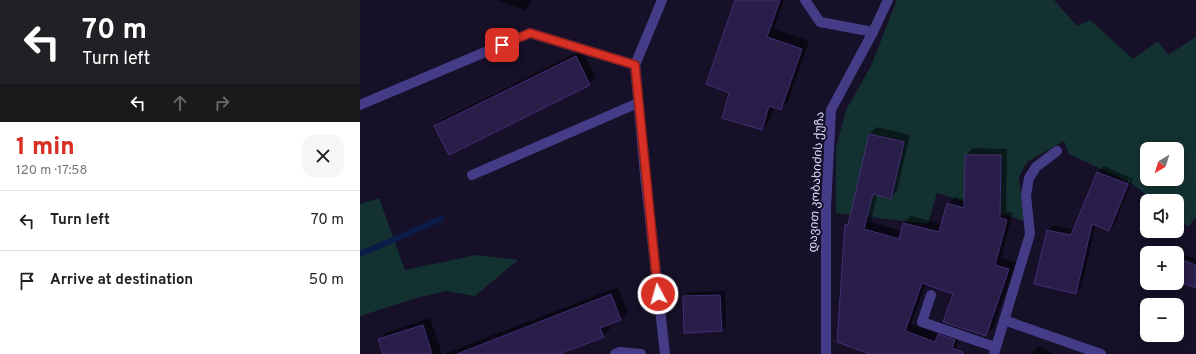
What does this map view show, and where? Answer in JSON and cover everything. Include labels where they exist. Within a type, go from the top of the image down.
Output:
[{"type":"street","points":[[662,0],[635,65],[665,354]]},
{"type":"street","points":[[805,0],[820,22],[873,32]]},
{"type":"street","name":"დავით კობახიძის ქუჩა","points":[[826,354],[826,207],[831,110],[873,32],[888,0]]},
{"type":"street","points":[[360,105],[530,33],[635,65]]},
{"type":"street","points":[[472,175],[638,103]]},
{"type":"street","points":[[931,295],[922,322],[994,351],[1030,234],[1026,195],[1029,178],[1036,167],[1057,152]]},
{"type":"street","points":[[1004,320],[1101,354]]},
{"type":"street","points":[[615,354],[620,352],[641,354]]},
{"type":"green space","points":[[897,0],[1054,0],[1077,26],[1090,20],[1133,59],[1158,41],[1168,55],[1196,37],[1196,217],[1188,227],[1184,224],[1184,194],[1146,194],[1131,183],[1069,154],[1064,141],[1027,162],[1019,177],[1024,221],[937,193],[928,224],[836,213],[836,148],[846,110],[871,66]]},
{"type":"green space","points":[[379,198],[405,270],[476,255],[518,260],[475,296],[447,291],[420,297],[360,316],[360,204]]},
{"type":"building","points":[[735,0],[780,0],[767,37],[802,49],[781,110],[769,106],[762,130],[722,118],[729,93],[706,84]]},
{"type":"building","points":[[576,56],[590,85],[449,155],[434,126]]},
{"type":"building","points":[[869,134],[904,142],[891,199],[873,194],[864,229],[899,239],[903,223],[939,232],[947,203],[964,208],[965,155],[1001,155],[1000,218],[1007,220],[995,265],[1009,269],[986,336],[943,322],[953,294],[922,283],[905,331],[935,342],[938,334],[955,340],[952,348],[963,352],[963,354],[870,354],[837,342],[845,224],[848,225]]},
{"type":"building","points":[[1097,172],[1128,184],[1109,231],[1092,224],[1076,294],[1034,284],[1047,230],[1071,235]]},
{"type":"building","points":[[1184,261],[1196,265],[1196,288],[1184,284]]},
{"type":"building","points":[[611,294],[621,320],[600,328],[604,337],[559,354],[457,354]]},
{"type":"building","points":[[720,295],[722,331],[684,333],[683,296]]},
{"type":"building","points":[[423,325],[432,354],[383,354],[378,339]]},
{"type":"waterway","points":[[360,254],[441,219]]},
{"type":"route","points":[[502,45],[530,33],[635,65],[658,294]]}]
